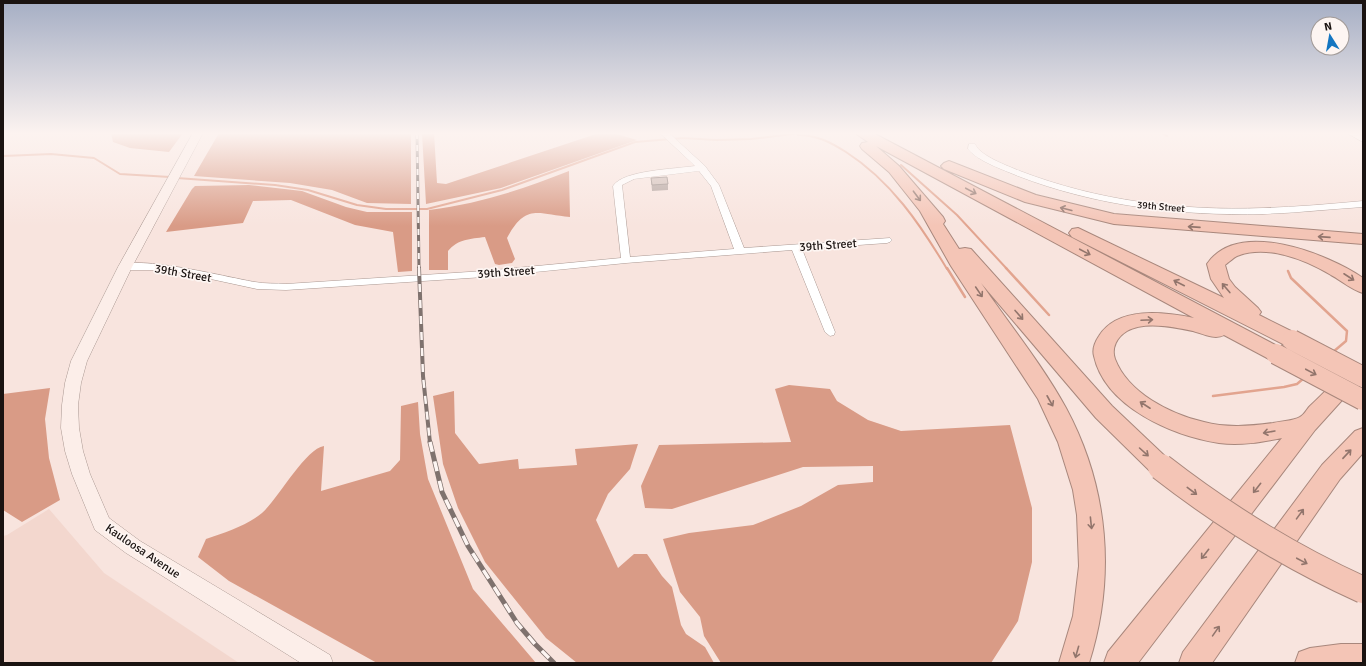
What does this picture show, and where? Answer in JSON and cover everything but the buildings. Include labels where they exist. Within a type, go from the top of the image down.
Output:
[{"type":"highway","points":[[889,164],[928,212],[1104,412],[1161,467],[1214,507],[1255,534],[1307,564],[1363,590]]},
{"type":"highway","points":[[920,164],[1363,400]]},
{"type":"highway","points":[[943,164],[1363,377]]},
{"type":"highway","points":[[944,164],[1031,199],[1114,219],[1172,226],[1363,239]]},
{"type":"highway","points":[[928,212],[950,250],[1045,392],[1072,446],[1082,477],[1089,510],[1093,545],[1092,581],[1087,616],[1074,663]]},
{"type":"highway","points":[[1284,336],[1245,308],[1224,286],[1217,274],[1216,264],[1222,256],[1234,250],[1250,248],[1270,248],[1291,252],[1335,268],[1363,287]]},
{"type":"highway","points":[[1276,354],[1242,339],[1208,328],[1180,322],[1156,320],[1132,322],[1117,328],[1108,338],[1104,350],[1104,357],[1110,372],[1124,389],[1154,412],[1180,423],[1207,432],[1240,435],[1258,434],[1307,424]]},
{"type":"highway","points":[[1119,663],[1307,424],[1363,366]]},
{"type":"highway","points":[[1194,663],[1331,472],[1363,437]]},
{"type":"highway","points":[[1310,663],[1341,659],[1363,659]]},
{"type":"street","name":"Kauloosa Avenue","points":[[181,164],[125,267],[79,361],[73,383],[70,405],[70,428],[74,451],[81,474],[102,524],[133,547],[322,663]]},
{"type":"street","points":[[698,164],[715,185],[740,251]]},
{"type":"street","name":"39th Street","points":[[999,164],[1024,176],[1101,199],[1128,203],[1210,210],[1263,211],[1363,204]]},
{"type":"street","points":[[626,260],[617,186],[618,184],[625,179],[633,177],[702,168]]},
{"type":"street","name":"39th Street","points":[[125,267],[154,267],[256,286],[286,287],[484,274],[569,267],[626,260],[887,240]]},
{"type":"street","points":[[796,247],[830,332]]},
{"type":"shaded area","points":[[201,164],[411,164],[411,204],[367,203],[332,190],[290,183],[194,176]]},
{"type":"shaded area","points":[[424,164],[436,164],[437,183],[446,184],[506,164],[569,164],[501,188],[426,204]]},
{"type":"shaded area","points":[[569,171],[570,217],[533,213],[520,220],[507,238],[515,259],[512,263],[499,265],[495,264],[485,237],[465,240],[452,247],[448,251],[448,270],[429,270],[429,210],[483,200]]},
{"type":"shaded area","points":[[249,185],[302,191],[346,207],[367,212],[412,212],[412,271],[398,272],[393,232],[355,225],[291,200],[253,201],[243,223],[166,232],[195,186]]},
{"type":"shaded area","points":[[789,385],[830,389],[837,401],[868,420],[901,431],[1010,425],[1032,508],[1032,562],[1018,621],[991,663],[721,663],[704,636],[700,617],[680,592],[663,539],[689,533],[753,525],[801,506],[838,485],[873,482],[873,466],[803,467],[672,509],[645,508],[641,486],[659,445],[791,442],[775,389]]},
{"type":"shaded area","points":[[50,388],[45,419],[49,458],[60,500],[22,522],[3,510],[3,394]]},
{"type":"shaded area","points":[[454,391],[455,433],[479,464],[518,459],[519,469],[577,465],[575,449],[638,444],[630,469],[608,494],[596,520],[618,568],[634,554],[647,554],[662,576],[672,587],[681,625],[686,634],[705,647],[714,663],[577,663],[546,638],[485,562],[458,508],[443,464],[433,396]]},
{"type":"shaded area","points":[[418,402],[420,434],[428,479],[473,589],[536,663],[377,663],[229,581],[198,557],[206,539],[243,525],[262,513],[300,465],[317,449],[324,446],[321,491],[390,471],[400,460],[401,406]]},
{"type":"shaded area","points":[[49,509],[104,573],[239,663],[3,663],[3,536]]},
{"type":"waterway","points":[[104,164],[120,174],[170,177]]},
{"type":"waterway","points":[[177,178],[275,185],[308,190],[357,205],[386,209],[427,209],[502,190],[574,164]]},
{"type":"waterway","points":[[862,164],[877,176],[903,204],[947,269]]},
{"type":"waterway","points":[[901,165],[957,215],[1007,269]]},
{"type":"waterway","points":[[947,268],[965,297]]},
{"type":"waterway","points":[[1006,268],[1049,315]]},
{"type":"waterway","points":[[1288,271],[1291,278],[1347,331],[1346,341],[1333,352]]},
{"type":"waterway","points":[[1213,396],[1284,387],[1297,384],[1304,378]]},
{"type":"railway","points":[[417,164],[419,269]]},
{"type":"railway","points":[[419,268],[423,376],[430,443]]},
{"type":"railway","points":[[430,442],[442,492],[468,546],[517,623],[554,663]]}]
